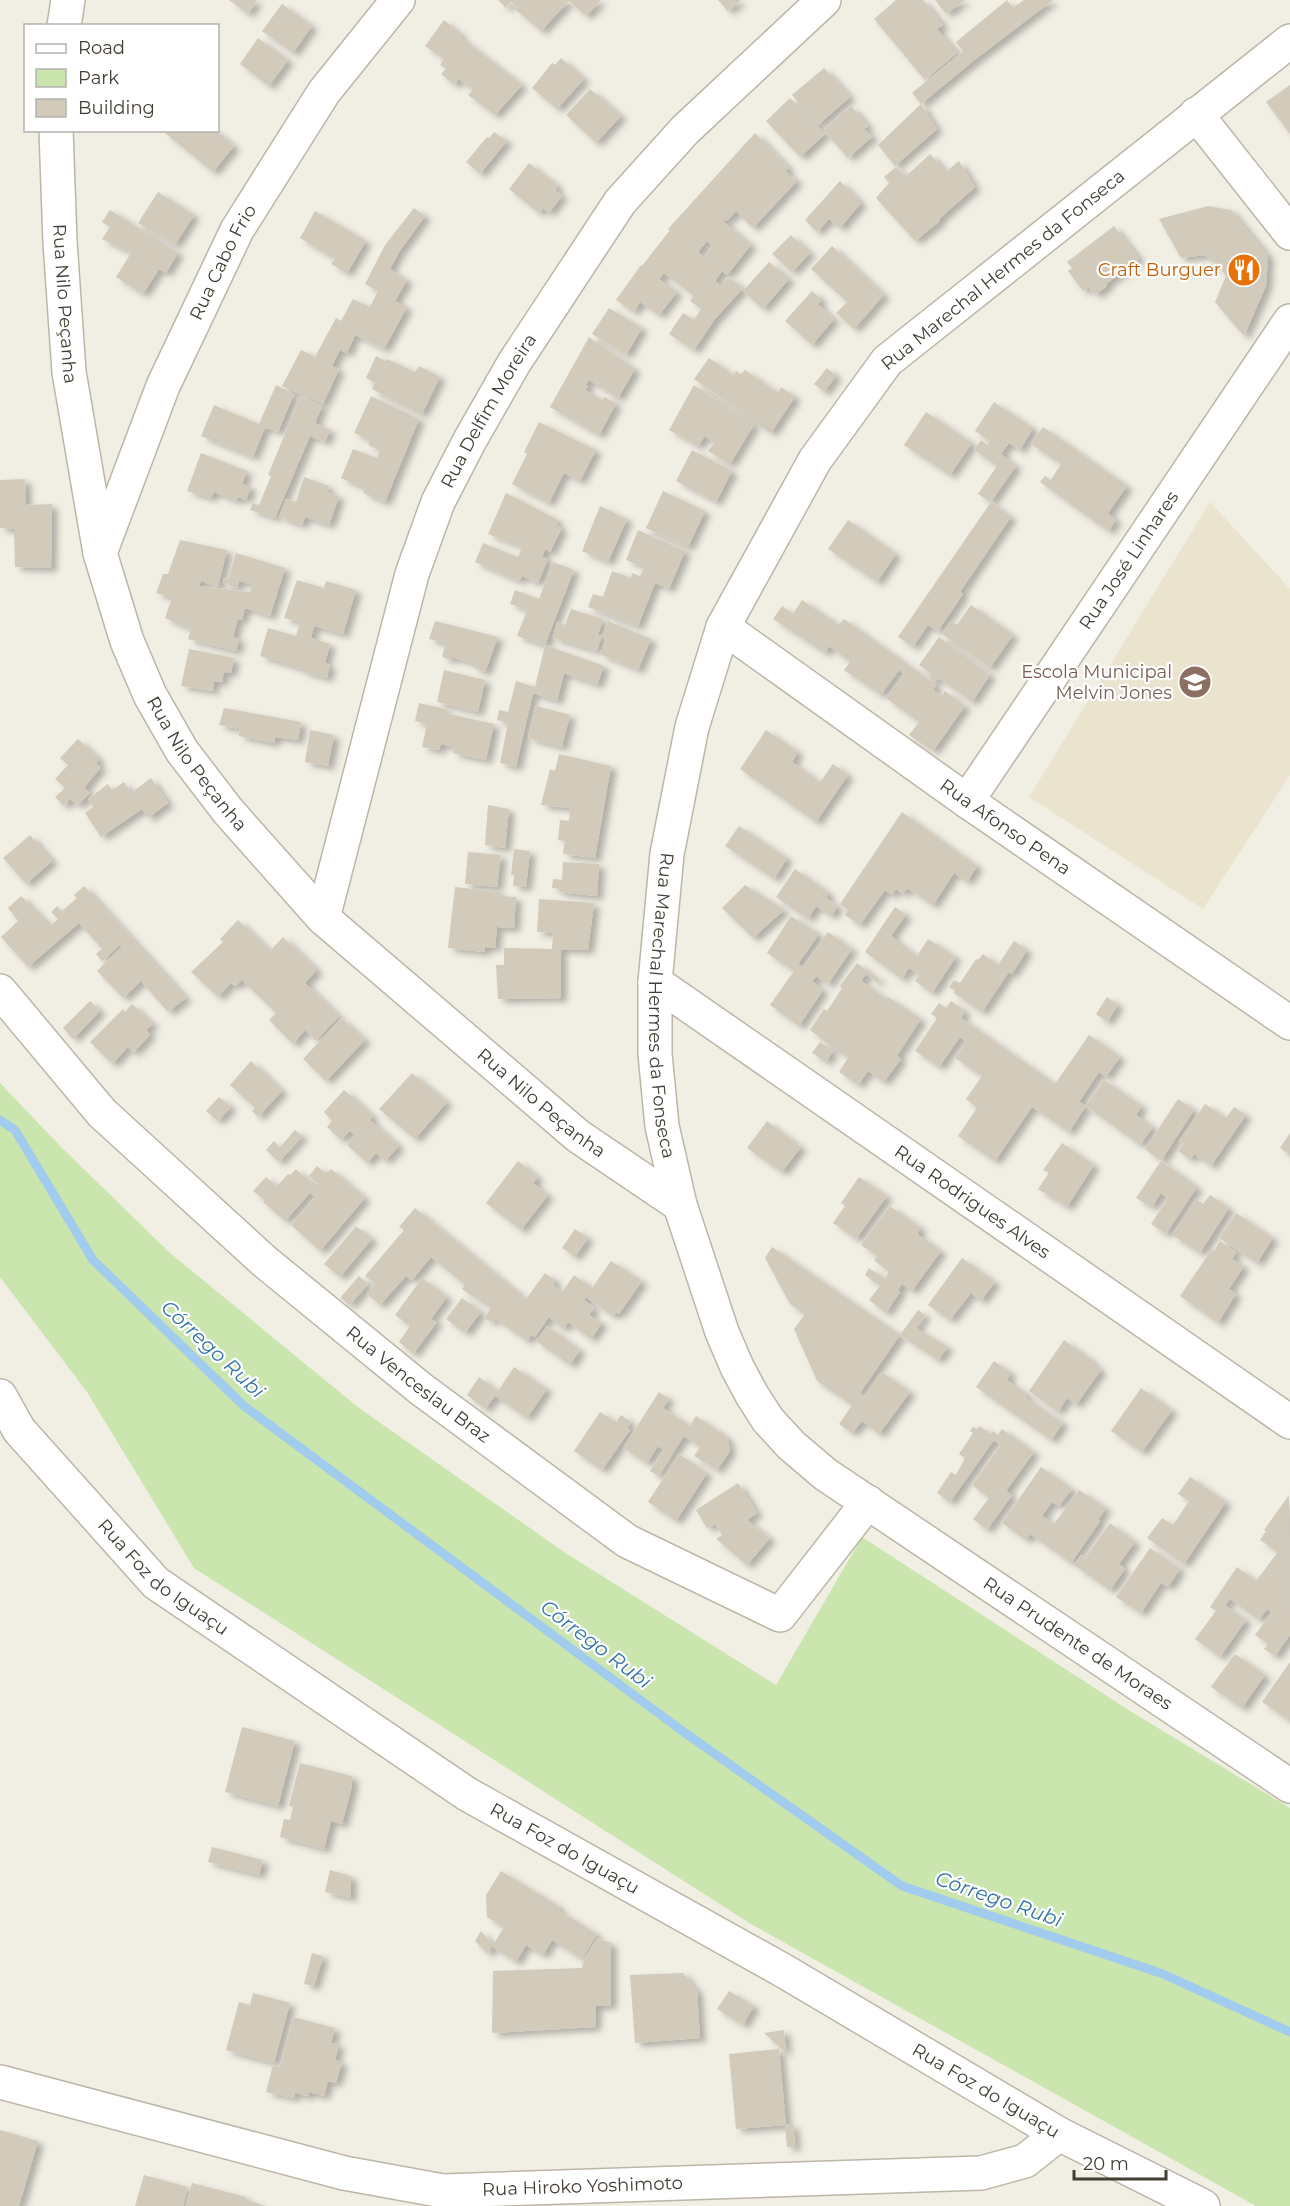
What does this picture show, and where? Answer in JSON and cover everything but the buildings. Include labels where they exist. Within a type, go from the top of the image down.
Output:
[{"type":"street","points":[[64,24],[68,0]]},
{"type":"street","name":"Rua Cabo Frio","points":[[100,553],[163,386],[237,230],[324,92],[398,0]]},
{"type":"street","name":"Rua Delfim Moreira","points":[[323,918],[412,574],[438,502],[470,440],[514,363],[620,202],[685,130],[824,0]]},
{"type":"street","name":"Rua Marechal Hermes da Fonseca","points":[[868,1502],[825,1474],[791,1445],[768,1420],[752,1395],[722,1332],[680,1205],[662,1126],[655,1054],[655,982],[667,854],[692,727],[723,627],[815,460],[887,361],[1290,41]]},
{"type":"street","points":[[1196,114],[1280,203],[1290,233]]},
{"type":"street","name":"Rua Nilo Peçanha","points":[[56,132],[60,242],[69,372],[100,553],[127,641],[150,695],[182,751],[228,811],[323,918],[578,1136],[680,1205]]},
{"type":"street","name":"Rua José Linhares","points":[[967,801],[1290,321]]},
{"type":"street","name":"Rua Afonso Pena","points":[[723,627],[967,801],[1290,1023]]},
{"type":"street","name":"Rua Rodrigues Alves","points":[[655,982],[1290,1422]]},
{"type":"street","name":"Rua Venceslau Braz","points":[[0,992],[102,1113],[264,1261],[421,1389],[627,1541],[780,1615],[868,1502]]},
{"type":"street","name":"Rua Foz do Iguaçu","points":[[0,1396],[19,1430],[156,1583],[467,1794],[784,1971],[1059,2134],[1203,2206]]},
{"type":"street","name":"Rua Prudente de Moraes","points":[[868,1502],[1290,1785]]},
{"type":"street","name":"Rua Hiroko Yoshimoto","points":[[0,2082],[344,2173],[443,2191],[981,2173],[1025,2161],[1059,2134]]},
{"type":"shaded area","name":"Escola Municipal Melvin Jones","points":[[1210,502],[1290,589],[1290,775],[1203,909],[1029,797]]},
{"type":"green space","points":[[0,1083],[61,1147],[170,1253],[359,1408],[567,1554],[776,1685],[862,1537],[1130,1711],[1290,1808],[1290,2206],[1256,2206],[751,1924],[194,1568],[87,1392],[0,1277]]},
{"type":"waterway","name":"Córrego Rubi","points":[[0,1120],[15,1130],[93,1260],[244,1406],[681,1730],[902,1886],[1163,1974],[1290,2032]]},
{"type":"place","name":"Craft Burguer","points":[[1244,270]]},
{"type":"place","name":"Escola Municipal Melvin Jones","points":[[1195,682]]}]
